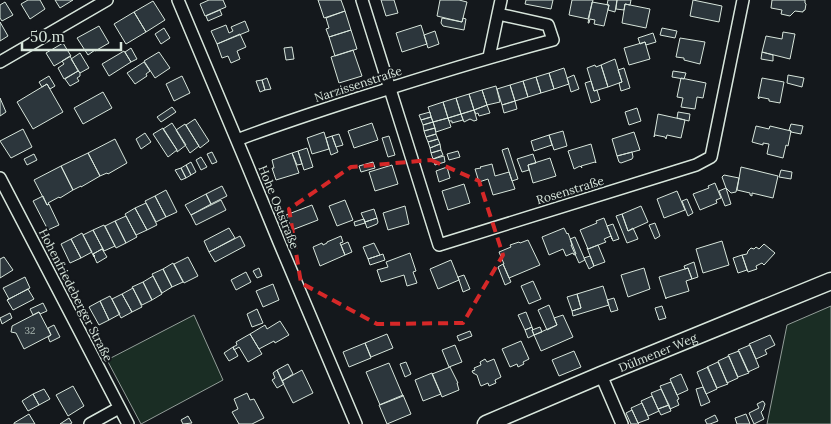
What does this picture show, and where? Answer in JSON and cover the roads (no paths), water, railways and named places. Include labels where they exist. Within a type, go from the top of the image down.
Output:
[{"type":"street","points":[[0,62],[107,0]]},
{"type":"street","name":"Hohe Oststraße","points":[[178,0],[356,424]]},
{"type":"street","points":[[362,0],[390,88]]},
{"type":"street","points":[[489,57],[501,0]]},
{"type":"street","name":"Rosenstraße","points":[[390,88],[439,245],[687,168],[711,157],[743,0]]},
{"type":"street","name":"Narzissenstraße","points":[[237,140],[390,88],[489,57],[552,40],[548,25],[498,14]]},
{"type":"street","name":"Hohenfriedeberger Straße","points":[[0,178],[128,424]]},
{"type":"street","name":"Dülmener Weg","points":[[486,424],[831,281]]},
{"type":"street","points":[[601,375],[622,424]]},
{"type":"street","points":[[90,424],[119,408]]}]
